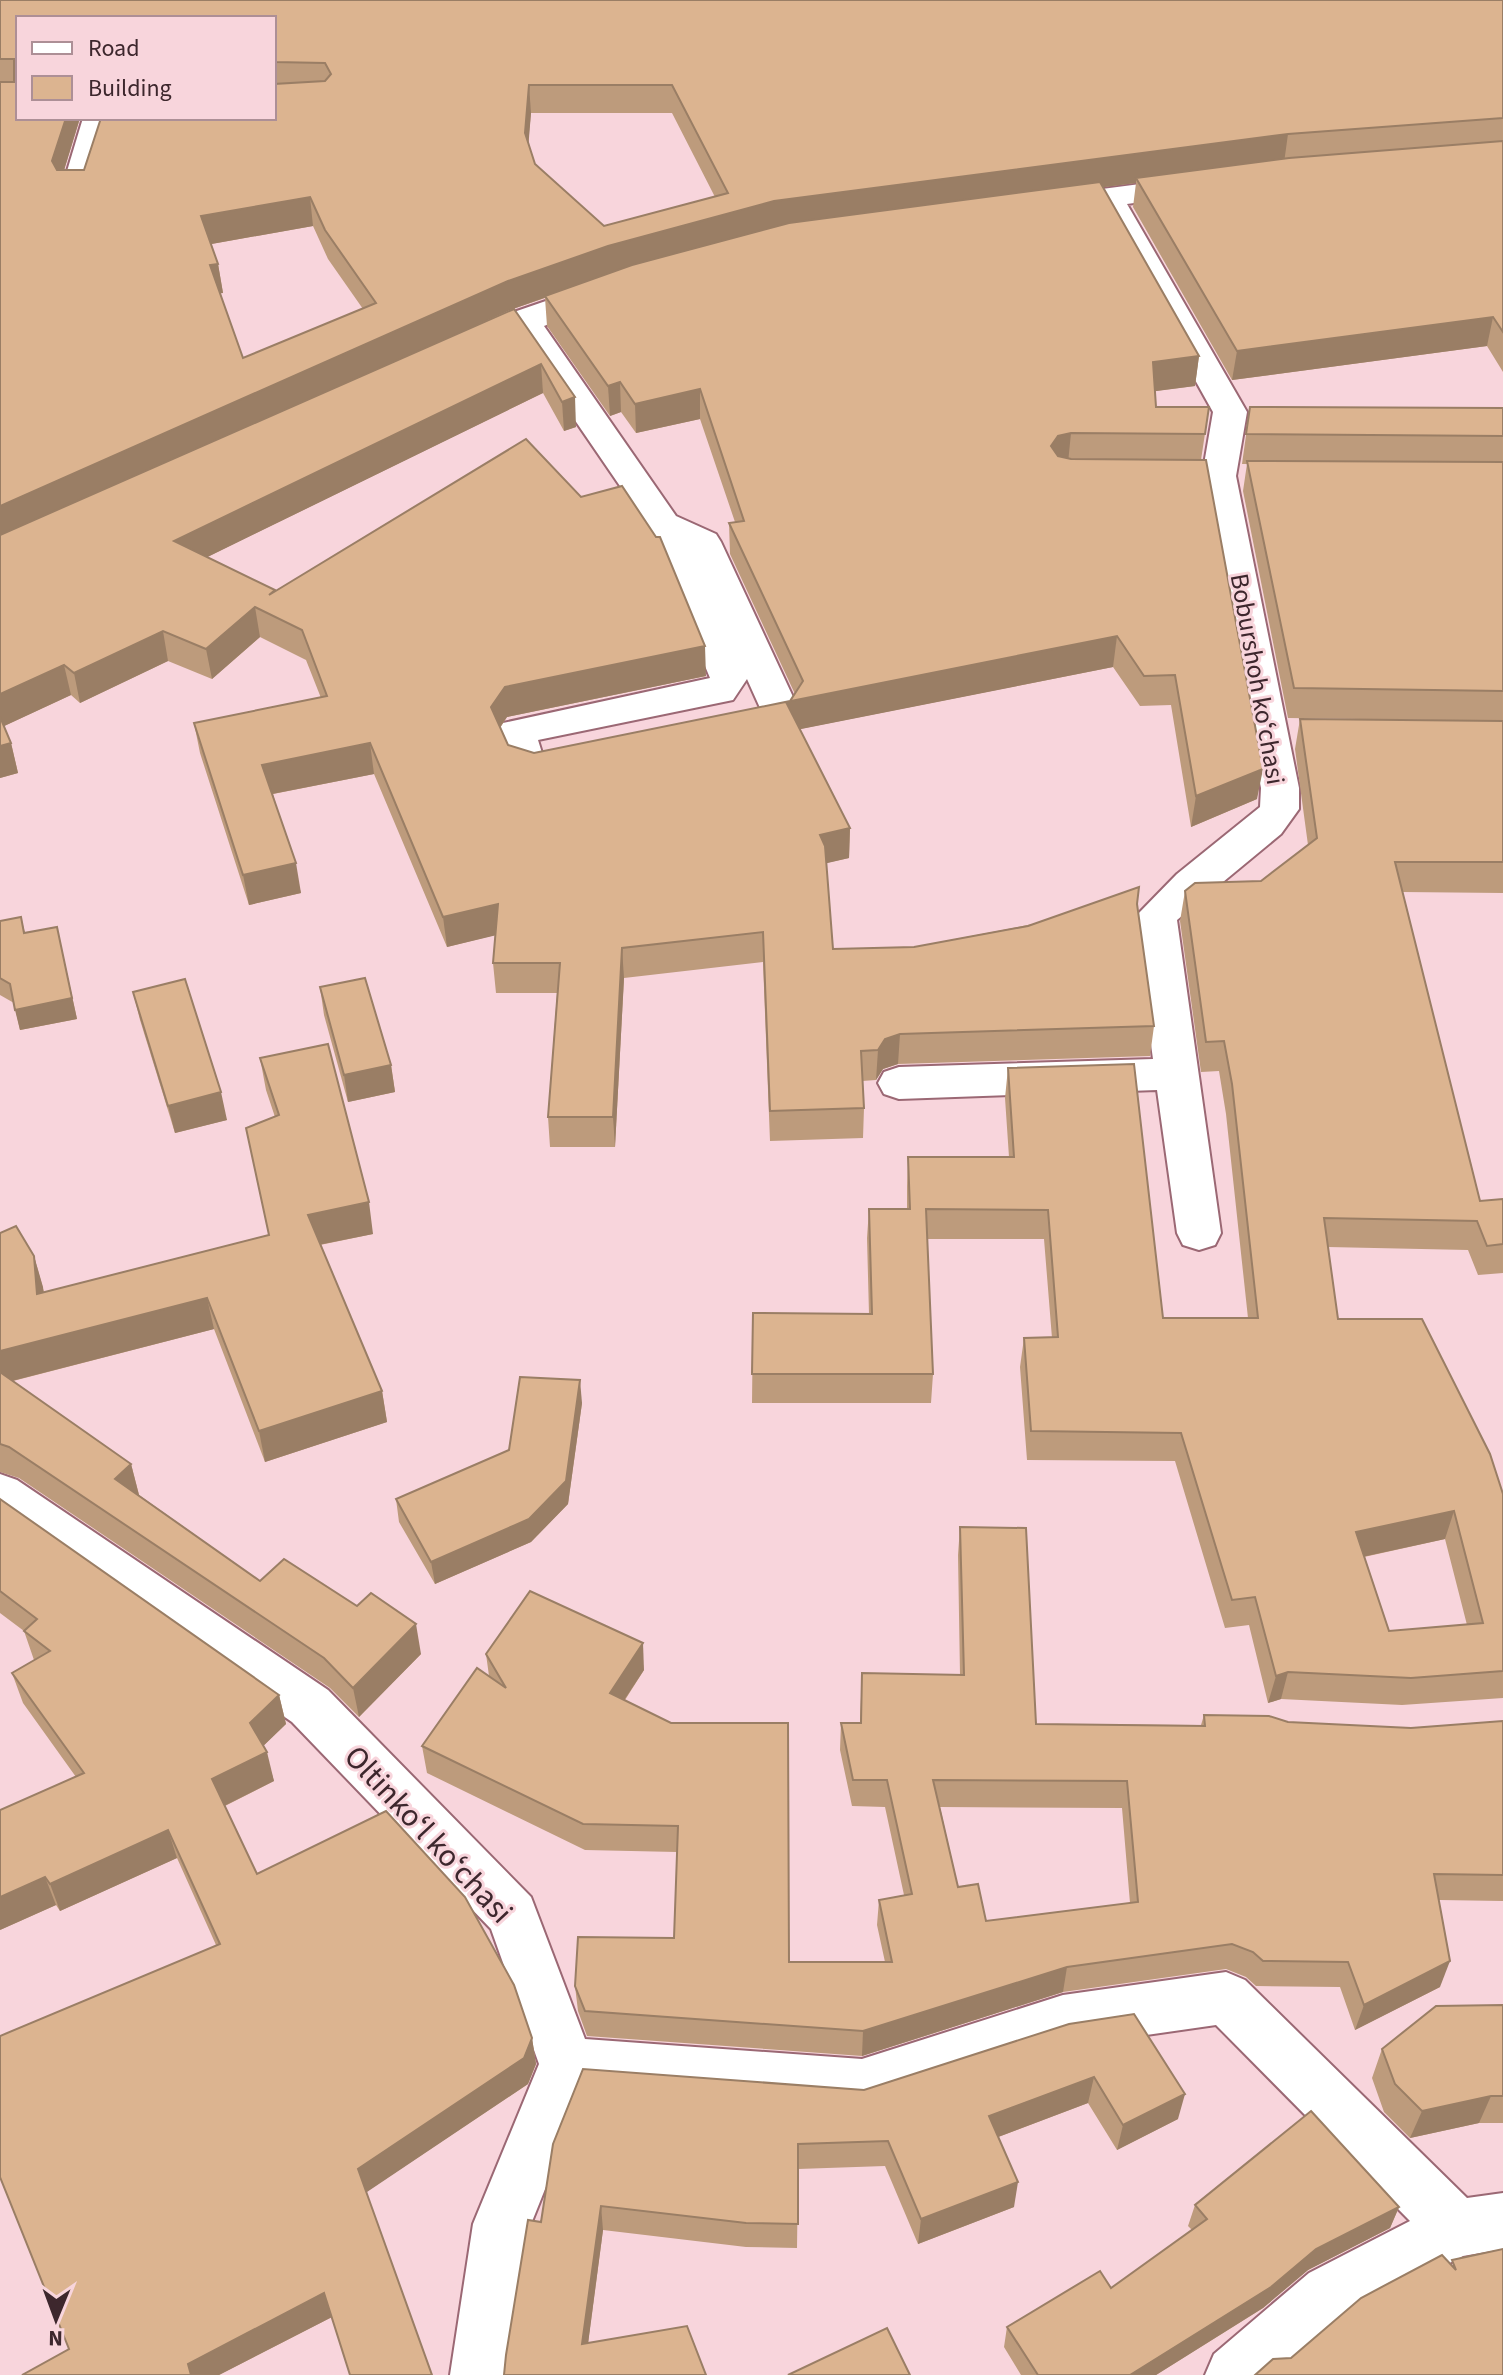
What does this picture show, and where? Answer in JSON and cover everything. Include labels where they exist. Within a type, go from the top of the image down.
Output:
[{"type":"street","points":[[76,191],[97,120]]},
{"type":"street","points":[[1016,209],[1226,182]]},
{"type":"street","name":"Boburshoh koʻchasi","points":[[1108,197],[1230,412],[1219,476],[1287,734],[1279,809],[1267,825],[1191,884],[1157,915],[1156,934],[1199,1233]]},
{"type":"street","points":[[436,359],[523,320],[636,281]]},
{"type":"street","points":[[523,320],[664,524],[729,679],[720,691],[516,732],[527,765],[531,767],[596,755]]},
{"type":"street","points":[[664,524],[703,542],[781,712],[776,719],[701,734]]},
{"type":"street","points":[[1122,906],[1191,884]]},
{"type":"street","points":[[899,1083],[1176,1074]]},
{"type":"street","name":"Oltinkoʻl koʻchasi","points":[[0,1494],[310,1706],[512,1914],[567,2064]]},
{"type":"street","points":[[480,2375],[502,2224],[567,2064],[862,2086],[1063,2021],[1226,1998],[1480,2224],[1330,2294],[1235,2375]]},
{"type":"building","points":[[0,0],[1503,0],[1503,118],[1288,134],[774,201],[608,246],[508,281],[0,506],[0,82],[14,82],[14,59],[0,59]],"holes":[[[529,85],[672,85],[728,193],[604,226],[535,164],[525,133]],[[310,197],[325,230],[376,303],[243,358],[210,265],[218,264],[201,216]]]},
{"type":"building","points":[[1503,141],[1503,332],[1493,317],[1237,351],[1136,178],[1289,158]]},
{"type":"building","points":[[1100,182],[1199,356],[1153,362],[1156,407],[1209,407],[1205,434],[1071,433],[1058,436],[1051,446],[1058,456],[1071,459],[1206,460],[1263,769],[1196,796],[1175,675],[1144,676],[1117,636],[786,702],[850,828],[820,835],[825,846],[833,949],[914,947],[1028,926],[1139,887],[1137,904],[1154,1026],[900,1034],[885,1039],[878,1050],[861,1051],[864,1108],[770,1111],[763,932],[622,948],[613,1117],[548,1117],[560,963],[493,963],[498,904],[443,917],[370,743],[262,765],[296,863],[243,875],[194,723],[327,696],[302,630],[255,607],[206,649],[163,631],[74,673],[64,665],[0,694],[0,535],[514,309],[575,397],[562,402],[541,364],[174,541],[275,590],[269,595],[526,439],[581,497],[622,486],[656,537],[660,537],[705,646],[505,687],[491,707],[508,745],[534,753],[790,701],[803,681],[729,523],[744,521],[700,389],[635,404],[620,382],[608,386],[545,296],[632,265],[789,223]]},
{"type":"building","points":[[1250,407],[1503,408],[1503,436],[1246,434]]},
{"type":"building","points":[[1247,461],[1503,462],[1503,691],[1294,688]]},
{"type":"building","points":[[0,717],[11,743],[0,746]]},
{"type":"building","points":[[1300,719],[1503,721],[1503,862],[1395,862],[1480,1201],[1503,1199],[1503,1244],[1487,1246],[1477,1221],[1324,1218],[1338,1319],[1422,1319],[1490,1454],[1503,1494],[1503,1671],[1411,1678],[1288,1672],[1276,1676],[1255,1597],[1232,1600],[1181,1433],[1031,1431],[1024,1338],[1058,1337],[1048,1210],[926,1209],[933,1374],[752,1374],[753,1313],[872,1314],[869,1209],[910,1209],[908,1157],[1014,1157],[1008,1068],[1134,1064],[1163,1318],[1258,1318],[1232,1084],[1224,1041],[1206,1042],[1185,891],[1195,883],[1261,881],[1317,838]],"holes":[[[1454,1511],[1483,1623],[1389,1631],[1356,1532]]]},
{"type":"building","points":[[21,917],[24,933],[57,927],[72,998],[15,1010],[10,984],[0,978],[0,921]]},
{"type":"building","points":[[365,978],[391,1065],[344,1075],[320,987]]},
{"type":"building","points":[[185,979],[221,1092],[168,1106],[133,992]]},
{"type":"building","points":[[328,1044],[369,1202],[308,1215],[382,1391],[259,1431],[207,1298],[0,1351],[0,1233],[16,1226],[34,1256],[37,1294],[269,1235],[246,1128],[279,1115],[260,1058]]},
{"type":"building","points":[[0,1372],[131,1464],[115,1479],[260,1581],[284,1559],[357,1606],[371,1593],[416,1624],[353,1688],[324,1658],[9,1447],[0,1444]]},
{"type":"building","points":[[520,1377],[580,1380],[566,1481],[529,1519],[431,1562],[396,1499],[509,1450]]},
{"type":"building","points":[[0,1499],[279,1695],[250,1723],[267,1752],[212,1779],[257,1874],[386,1811],[465,1897],[514,1985],[532,2038],[524,2058],[358,2169],[432,2375],[350,2375],[324,2293],[188,2364],[191,2375],[22,2375],[69,2349],[0,2177],[0,2036],[220,1944],[168,1830],[50,1884],[45,1877],[0,1897],[0,1810],[84,1773],[12,1673],[50,1651],[24,1631],[37,1619],[0,1591]]},
{"type":"building","points":[[960,1527],[1026,1528],[1036,1724],[1205,1726],[1204,1715],[1269,1716],[1288,1722],[1411,1728],[1503,1721],[1503,1875],[1434,1874],[1450,1961],[1364,2005],[1348,1962],[1263,1961],[1253,1952],[1232,1944],[1067,1967],[863,2031],[585,2011],[575,1986],[578,1937],[674,1938],[678,1826],[583,1824],[422,1746],[477,1668],[506,1688],[486,1654],[530,1591],[643,1643],[610,1693],[671,1723],[788,1723],[789,1962],[892,1962],[879,1900],[912,1894],[887,1780],[853,1780],[841,1723],[861,1723],[862,1673],[964,1675]],"holes":[[[933,1780],[1127,1781],[1138,1902],[986,1921],[978,1884],[958,1887]]]},
{"type":"building","points":[[1503,2005],[1503,2096],[1422,2111],[1395,2084],[1382,2049],[1436,2006]]},
{"type":"building","points":[[1134,2014],[1185,2094],[1123,2125],[1094,2077],[989,2116],[1018,2182],[921,2219],[888,2141],[798,2144],[798,2224],[746,2223],[601,2206],[582,2344],[687,2326],[706,2375],[504,2375],[528,2220],[541,2222],[553,2144],[583,2069],[864,2090],[1069,2024]]},
{"type":"building","points":[[1311,2111],[1399,2207],[1316,2249],[1271,2287],[1130,2375],[1038,2375],[1007,2327],[1100,2271],[1111,2288],[1207,2219],[1195,2205]]},
{"type":"building","points":[[1503,2249],[1503,2375],[1255,2375],[1273,2359],[1291,2358],[1361,2298],[1442,2255],[1456,2270],[1452,2260]]},
{"type":"building","points":[[887,2328],[910,2375],[788,2375]]}]
